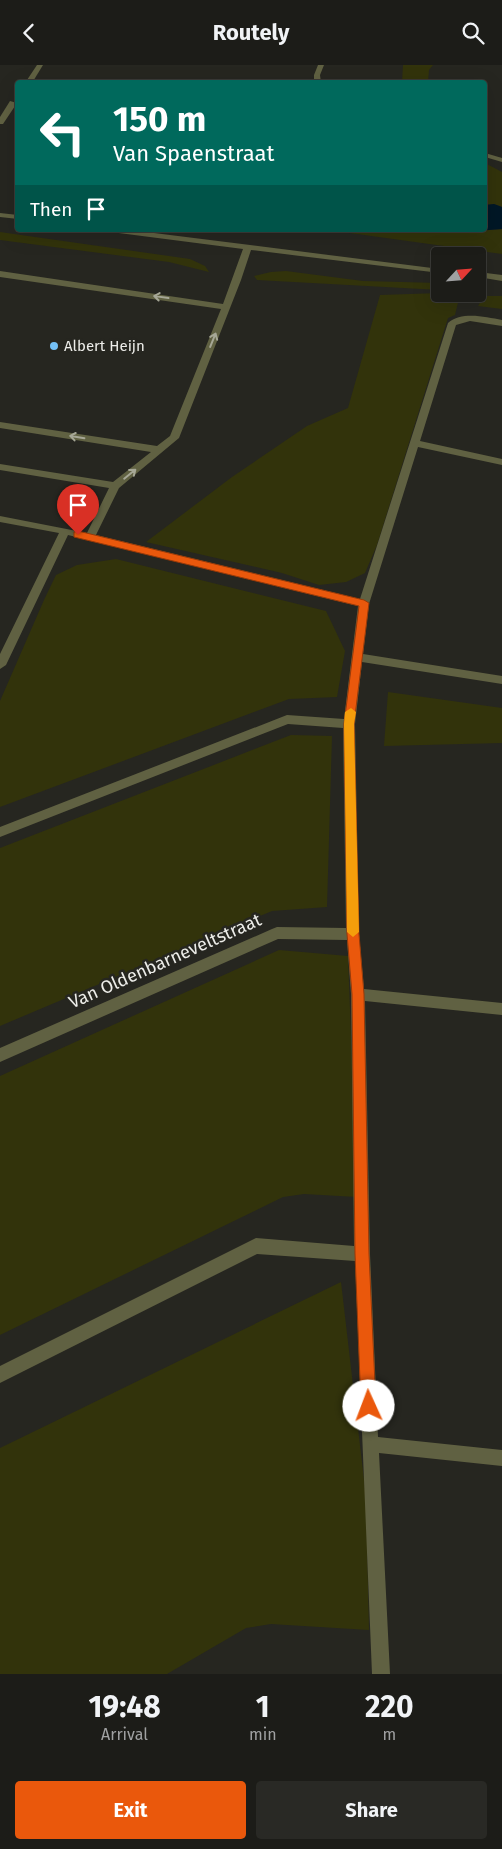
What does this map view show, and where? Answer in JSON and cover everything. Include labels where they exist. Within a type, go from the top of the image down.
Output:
[{"type":"street","points":[[30,80],[40,65]]},
{"type":"street","points":[[318,80],[317,75],[321,65]]},
{"type":"street","points":[[0,102],[15,100]]},
{"type":"street","points":[[0,122],[15,100]]},
{"type":"street","points":[[487,156],[502,161]]},
{"type":"street","points":[[0,215],[15,217]]},
{"type":"street","points":[[124,232],[247,249],[431,270]]},
{"type":"street","points":[[90,538],[115,486],[174,438],[247,249]]},
{"type":"street","points":[[0,274],[226,307]]},
{"type":"street","points":[[486,276],[502,278]]},
{"type":"street","points":[[381,1674],[362,1254],[358,994],[353,934],[349,724],[359,657],[364,603],[452,323],[459,319],[474,318],[502,323]]},
{"type":"street","points":[[0,425],[160,450]]},
{"type":"street","points":[[414,443],[502,462]]},
{"type":"street","points":[[0,467],[115,486]]},
{"type":"street","points":[[0,519],[65,531],[364,603]]},
{"type":"street","points":[[0,665],[65,531]]},
{"type":"street","points":[[359,657],[502,680]]},
{"type":"street","points":[[0,831],[286,719],[349,724]]},
{"type":"street","name":"Van Oldenbarneveltstraat","points":[[0,1055],[277,933],[353,934]]},
{"type":"street","points":[[358,994],[502,1009]]},
{"type":"street","points":[[0,1375],[256,1246],[362,1254]]},
{"type":"street","points":[[371,1444],[502,1458]]},
{"type":"shaded area","points":[[403,65],[433,65],[429,70],[428,80],[402,80]]},
{"type":"shaded area","points":[[487,164],[502,172],[502,207],[494,204],[487,205]]},
{"type":"shaded area","points":[[502,229],[502,254],[486,252],[486,247],[451,247],[342,232],[448,233],[487,232],[487,230]]},
{"type":"shaded area","points":[[0,232],[190,259],[205,266],[209,272],[169,262],[0,240]]},
{"type":"shaded area","points":[[286,271],[363,281],[431,283],[431,290],[257,280],[254,276]]},
{"type":"shaded area","points":[[431,293],[431,303],[458,303],[455,315],[448,318],[377,545],[365,573],[346,582],[319,585],[282,573],[146,542],[232,477],[307,426],[348,408],[380,295]]},
{"type":"shaded area","points":[[486,296],[502,296],[502,309],[478,306],[480,303],[486,303]]},
{"type":"shaded area","points":[[116,559],[326,611],[345,651],[337,697],[289,699],[0,807],[0,701],[44,600],[56,575],[77,565]]},
{"type":"shaded area","points":[[388,692],[502,708],[502,743],[384,746]]},
{"type":"shaded area","points":[[291,735],[332,736],[327,907],[272,911],[0,1026],[0,848]]},
{"type":"shaded area","points":[[279,950],[348,956],[357,1197],[304,1194],[283,1197],[0,1335],[0,1076]]},
{"type":"shaded area","points":[[341,1282],[366,1497],[369,1630],[271,1624],[246,1628],[167,1674],[0,1674],[0,1448]]},
{"type":"water","points":[[494,204],[502,207],[502,229],[487,230],[487,205]]},
{"type":"slow traffic","points":[[351,712],[349,724],[353,932]]},
{"type":"place","name":"Albert Heijn","points":[[54,346]]},
{"type":"route","points":[[78,535],[364,603],[359,657],[349,724],[353,934],[358,994],[362,1254],[369,1406]]}]
